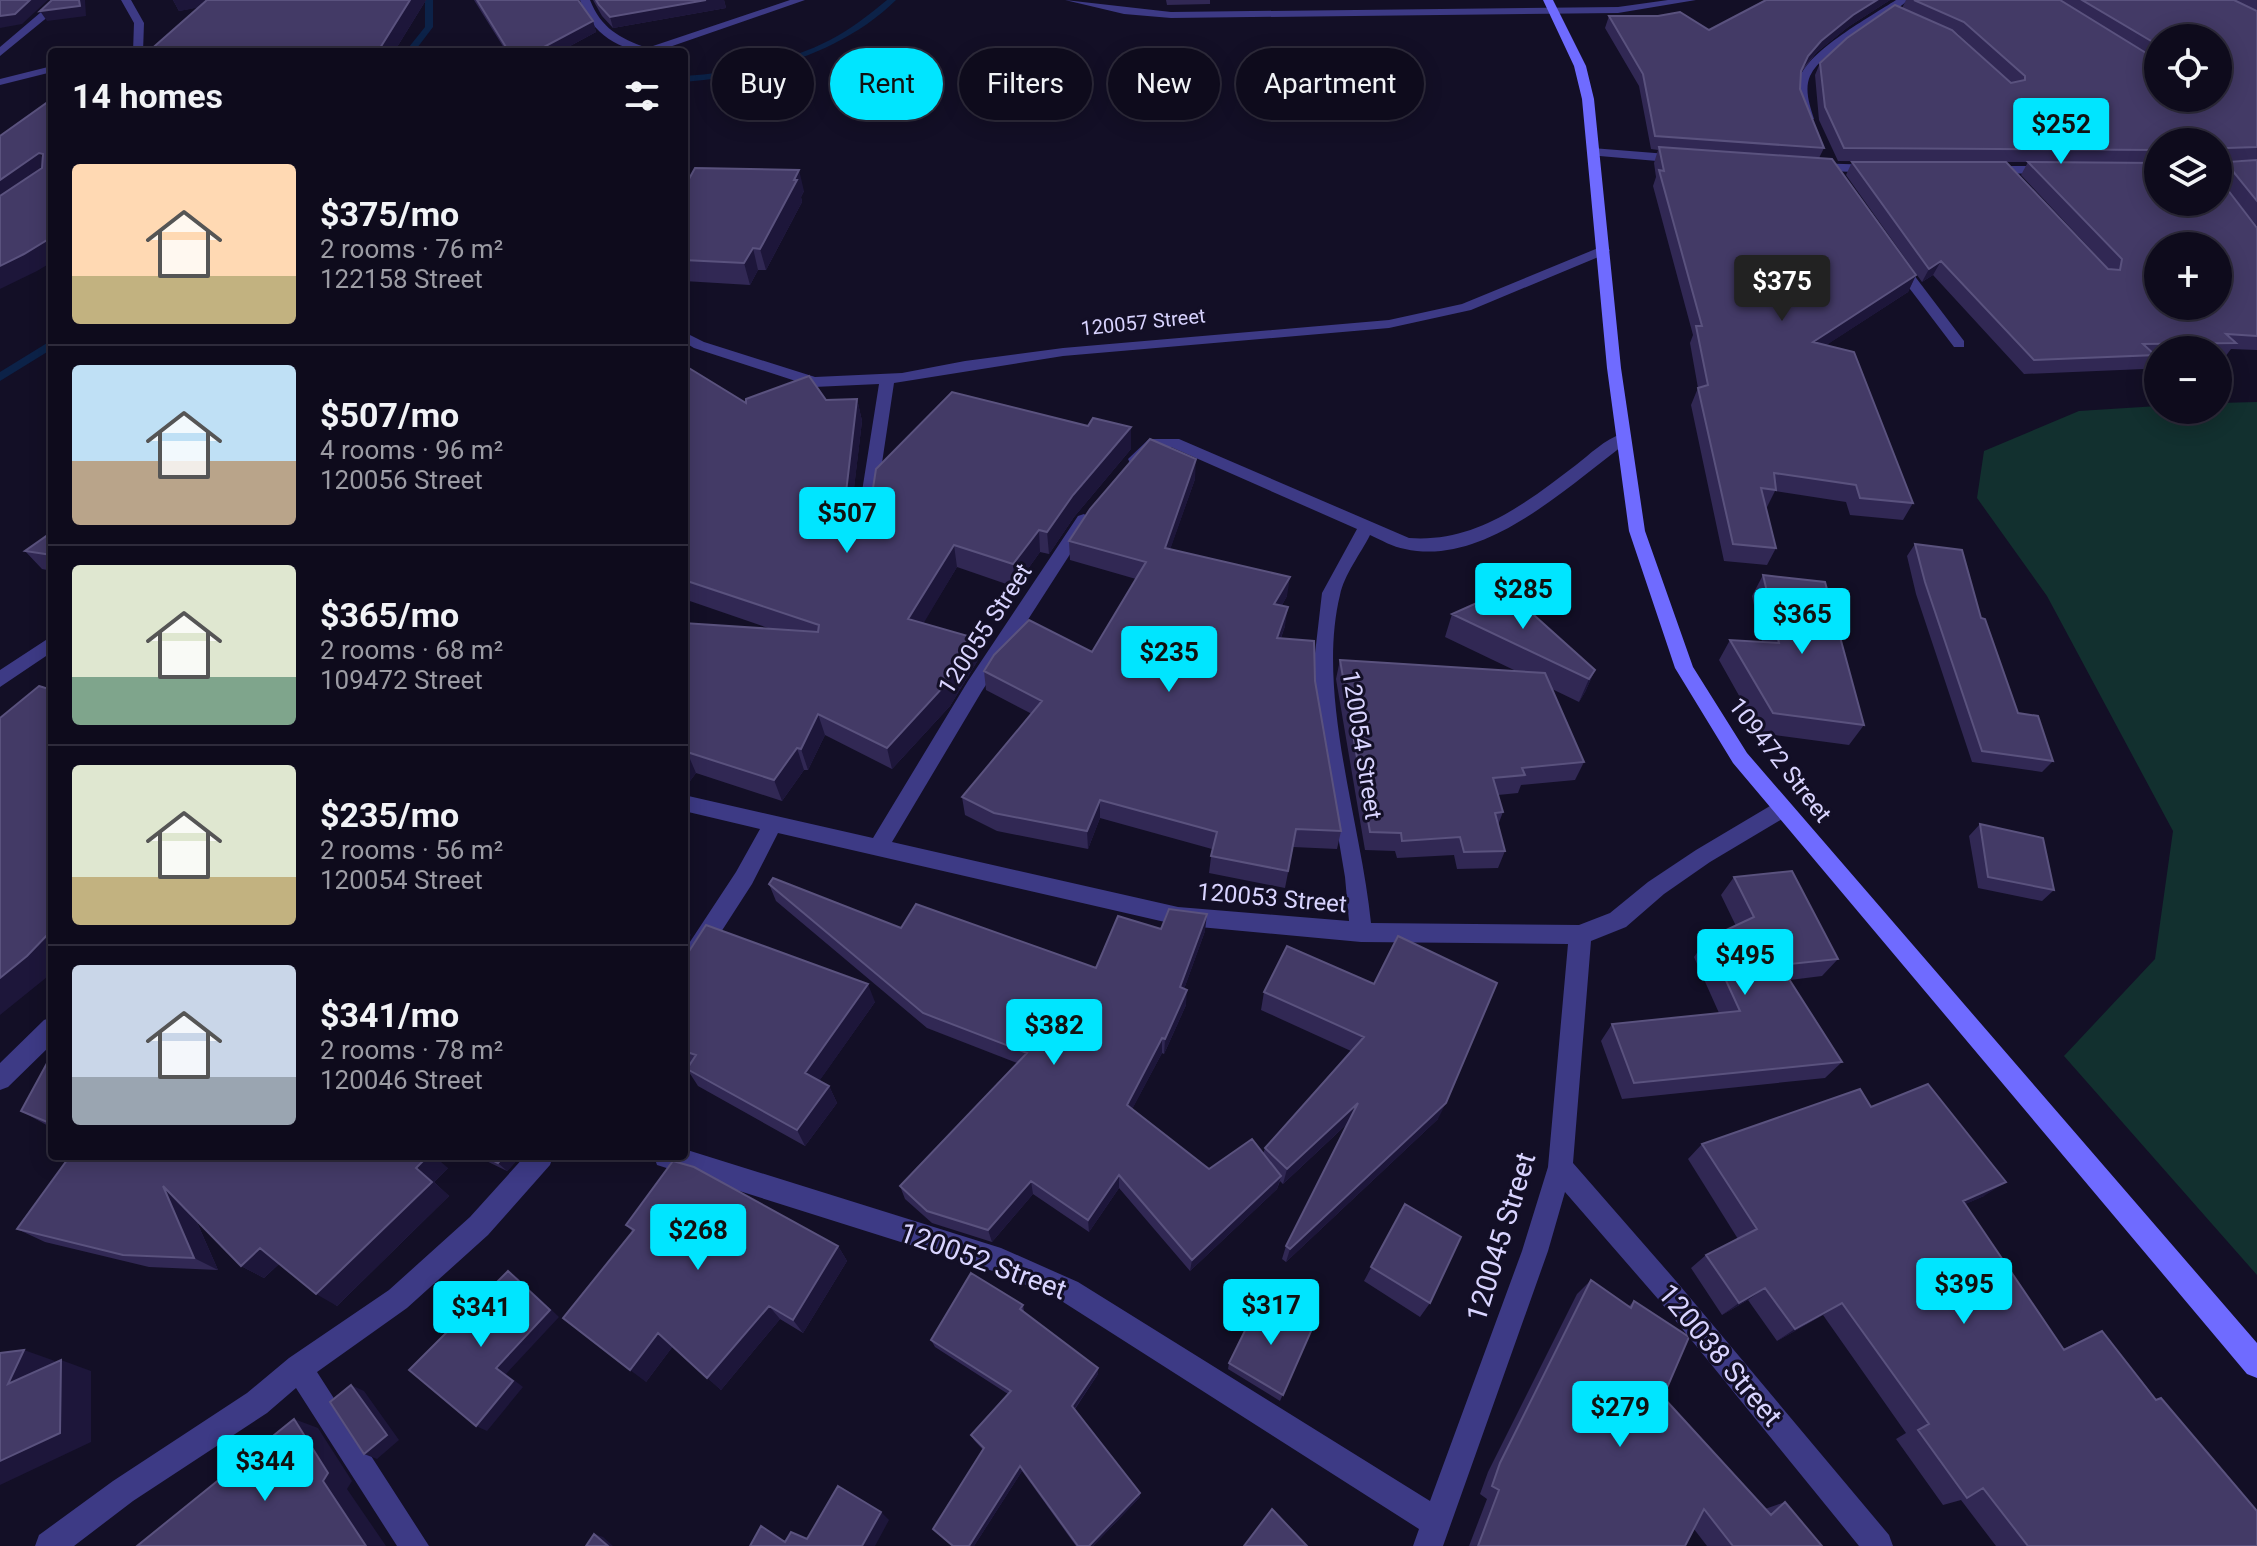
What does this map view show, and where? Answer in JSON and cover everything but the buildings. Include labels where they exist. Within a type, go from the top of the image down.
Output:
[{"type":"street","points":[[0,53],[51,9],[56,0]]},
{"type":"street","points":[[126,0],[139,23],[138,48]]},
{"type":"street","points":[[585,0],[595,23],[604,34],[638,48]]},
{"type":"street","points":[[654,48],[800,0]]},
{"type":"street","points":[[1070,0],[1124,11],[1171,15],[1364,6],[1551,6],[1618,10],[1691,0]]},
{"type":"street","points":[[1814,136],[1802,89],[1807,72],[1903,0]]},
{"type":"street","name":"109472 Street","points":[[1551,6],[1580,66],[1588,99],[1622,439],[1637,531],[1684,668],[1740,758],[2257,1364]]},
{"type":"street","points":[[1888,10],[1902,15]]},
{"type":"street","points":[[0,82],[48,70]]},
{"type":"street","points":[[1592,152],[1699,160]]},
{"type":"street","points":[[1801,166],[1891,169]]},
{"type":"street","points":[[1977,170],[2060,170]]},
{"type":"street","points":[[2005,170],[2016,181]]},
{"type":"street","name":"120057 Street","points":[[688,338],[699,345],[814,382],[887,380],[1063,352],[1389,324],[1466,307],[1603,250]]},
{"type":"street","points":[[1888,250],[1959,344]]},
{"type":"street","points":[[865,523],[887,380]]},
{"type":"street","points":[[1119,479],[1146,447],[1155,442],[1173,442],[1366,527],[1417,546],[1447,544],[1481,533],[1523,512],[1622,439]]},
{"type":"street","name":"120055 Street","points":[[878,847],[975,686],[1082,523],[1101,501]]},
{"type":"street","name":"120054 Street","points":[[1361,932],[1356,877],[1325,699],[1323,662],[1331,593],[1366,527]]},
{"type":"street","points":[[0,680],[48,646]]},
{"type":"street","name":"120053 Street","points":[[688,804],[1178,916],[1361,932],[1580,935],[1618,920],[1656,888],[1703,856],[1782,809]]},
{"type":"street","points":[[688,964],[744,878],[773,823]]},
{"type":"street","name":"120045 Street","points":[[1432,1534],[1535,1251],[1560,1167],[1580,935]]},
{"type":"street","points":[[0,1079],[48,1032]]},
{"type":"street","points":[[50,1546],[123,1491],[257,1403],[299,1368],[398,1299],[479,1226],[537,1160]]},
{"type":"street","name":"120052 Street","points":[[679,1160],[1001,1261],[1069,1291],[1432,1534]]},
{"type":"street","name":"120038 Street","points":[[1560,1167],[1667,1290],[1878,1546]]},
{"type":"street","points":[[299,1368],[414,1546]]},
{"type":"green space","points":[[2257,402],[2257,1275],[2064,1056],[2155,959],[2173,831],[2047,596],[1977,498],[1984,451],[2079,411],[2144,407],[2144,424],[2232,424],[2232,403]]},
{"type":"waterway","points":[[412,48],[429,27],[429,0]]},
{"type":"waterway","points":[[688,78],[755,67],[825,46],[852,31],[892,0]]},
{"type":"waterway","points":[[0,377],[48,347]]}]
